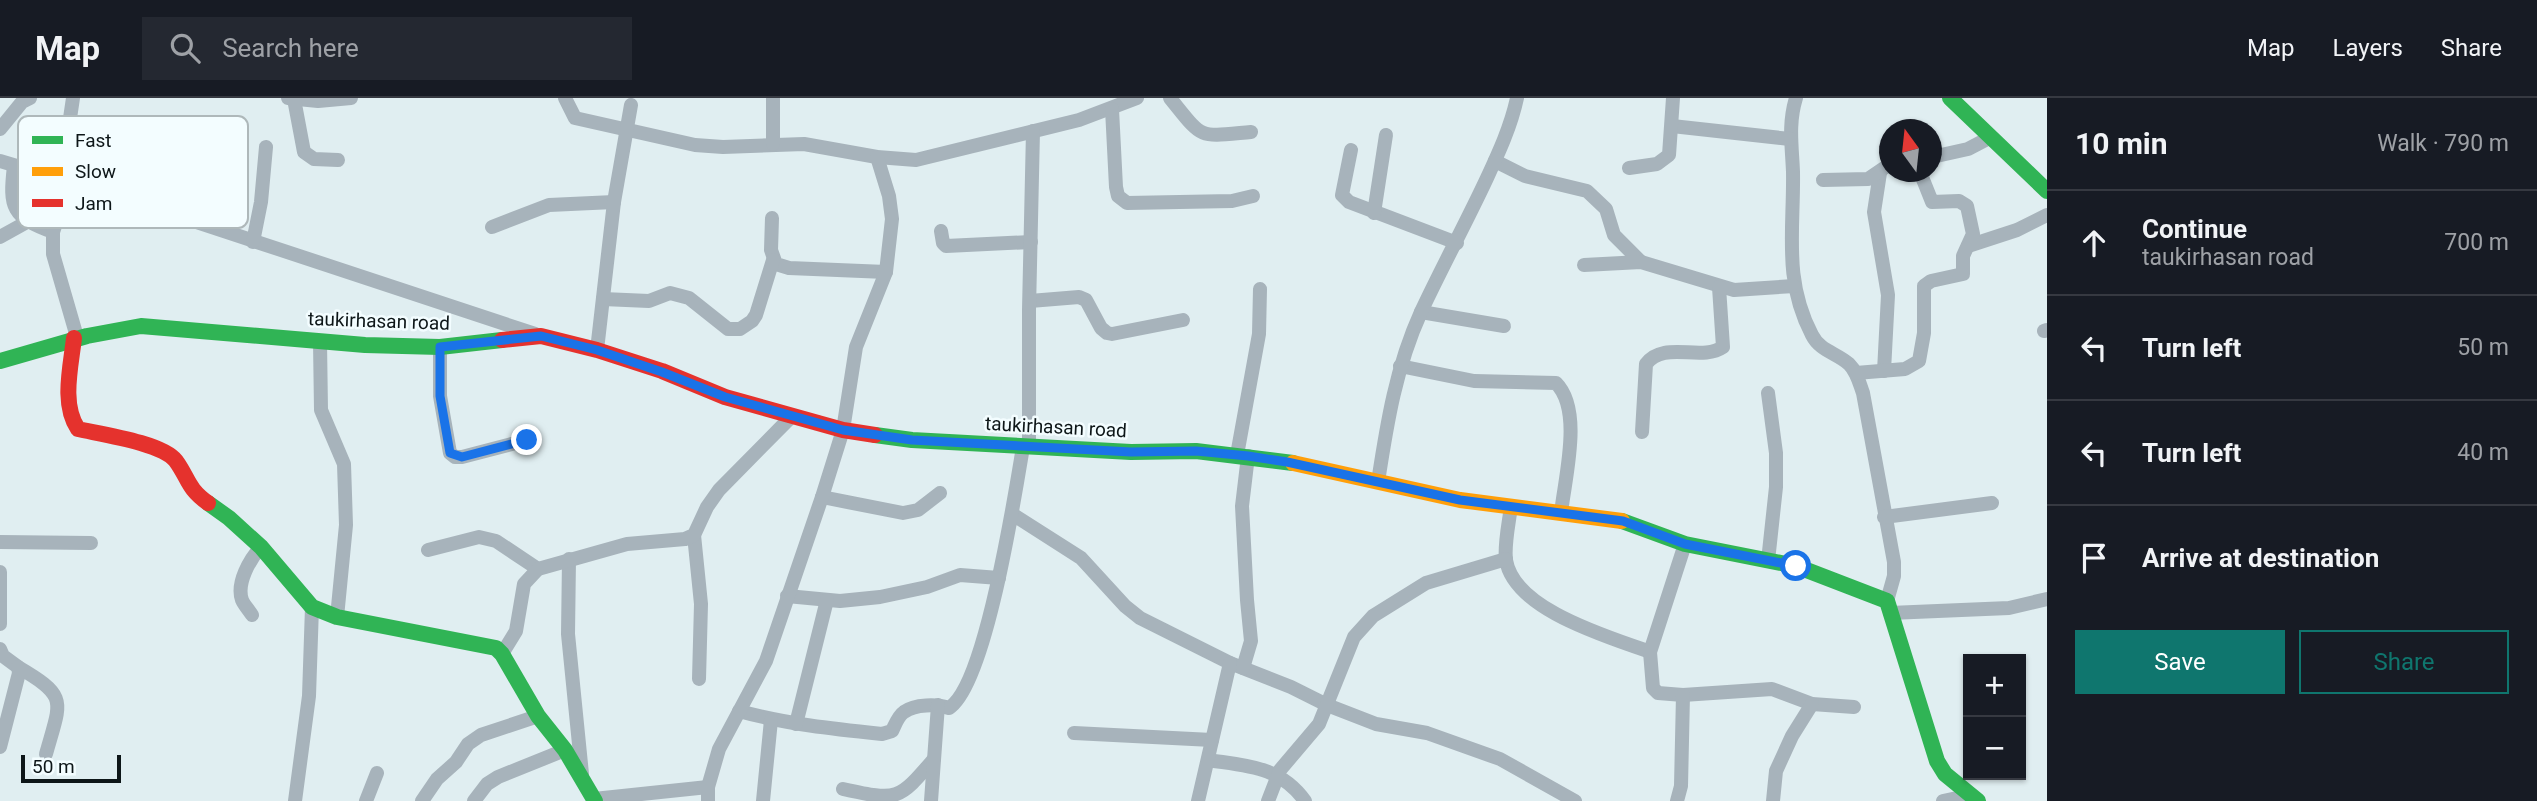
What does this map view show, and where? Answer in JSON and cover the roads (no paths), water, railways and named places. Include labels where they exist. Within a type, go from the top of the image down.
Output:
[{"type":"street","points":[[0,129],[22,102],[30,98]]},
{"type":"street","points":[[71,116],[73,98]]},
{"type":"street","points":[[288,98],[318,101],[351,98]]},
{"type":"street","points":[[565,98],[575,118],[695,145],[723,147],[804,144],[877,157],[916,160],[1079,120],[1115,104],[1137,98]]},
{"type":"street","points":[[773,98],[773,144]]},
{"type":"street","points":[[1170,98],[1195,130],[1202,134],[1210,136],[1251,132]]},
{"type":"street","points":[[1378,482],[1399,366],[1421,312],[1457,243],[1505,139],[1517,98]]},
{"type":"street","points":[[1629,168],[1657,164],[1669,155],[1673,98]]},
{"type":"street","points":[[1796,98],[1790,139],[1793,172],[1790,246],[1794,286],[1816,342],[1848,363],[1856,373],[1863,393],[1894,562],[1889,607],[1937,761],[1945,774],[1975,798]]},
{"type":"street","points":[[1950,98],[2047,191]]},
{"type":"street","points":[[294,99],[304,152],[314,159],[338,160]]},
{"type":"street","points":[[1115,104],[1116,187],[1122,200],[1127,203],[1232,201],[1253,196]]},
{"type":"street","points":[[597,350],[614,202],[631,105]]},
{"type":"street","points":[[1672,125],[1790,139]]},
{"type":"street","points":[[739,711],[771,720],[882,734],[892,731],[901,714],[907,709],[938,705],[948,708],[953,705],[968,680],[982,645],[999,578],[1026,447],[1034,131]]},
{"type":"street","points":[[1374,213],[1386,135]]},
{"type":"street","points":[[1942,155],[1968,149],[1991,137]]},
{"type":"street","points":[[253,242],[261,202],[266,147]]},
{"type":"street","points":[[1351,150],[1342,195],[1349,202],[1457,243]]},
{"type":"street","points":[[54,228],[53,254],[75,338],[69,407],[72,423],[78,429],[138,442],[167,453],[175,459],[190,488],[261,547],[312,607],[337,617],[496,648],[538,716],[565,750],[594,800],[708,794],[719,749],[765,661],[822,497],[843,430],[853,355],[886,272],[892,219],[889,196],[877,157]]},
{"type":"street","points":[[1495,161],[1525,176],[1587,191],[1606,209],[1614,235],[1642,262]]},
{"type":"street","points":[[7,164],[13,204],[18,210]]},
{"type":"street","points":[[1823,180],[1868,179],[1879,173]]},
{"type":"street","points":[[1882,182],[1874,212],[1888,295],[1884,371]]},
{"type":"street","points":[[1856,373],[1905,369],[1919,361],[1924,333],[1924,286],[1931,281],[1963,274],[1963,256],[1973,234],[1968,206],[1959,201],[1932,202],[1924,182]]},
{"type":"street","points":[[492,227],[549,205],[614,202]]},
{"type":"street","points":[[1968,246],[2017,230],[2047,215]]},
{"type":"street","points":[[603,299],[649,301],[670,293],[689,298],[728,329],[740,329],[756,315],[773,260],[772,218]]},
{"type":"street","points":[[0,237],[18,227]]},
{"type":"street","points":[[43,228],[53,232]]},
{"type":"street","points":[[212,228],[439,300],[541,336]]},
{"type":"street","points":[[941,231],[946,246],[1031,242]]},
{"type":"street","points":[[773,260],[776,264],[789,268],[886,272]]},
{"type":"street","points":[[1584,265],[1642,262],[1719,287],[1752,291],[1794,286]]},
{"type":"street","points":[[1642,432],[1646,364],[1649,359],[1665,353],[1714,351],[1723,347],[1719,287]]},
{"type":"street","points":[[1198,801],[1212,740],[1236,665],[1251,641],[1242,506],[1242,455],[1259,334],[1260,289]]},
{"type":"street","points":[[1030,300],[1079,297],[1086,300],[1101,328],[1112,334],[1183,320]]},
{"type":"street","points":[[1421,312],[1504,326]]},
{"type":"street","name":"taukirhasan road","points":[[0,361],[75,338],[141,326],[320,342],[440,347],[541,336],[597,350],[725,397],[843,430],[912,440],[1242,455],[1460,500],[1623,521],[1685,544],[1796,566],[1889,607]]},
{"type":"street","points":[[320,342],[321,410],[344,464],[346,525],[337,617]]},
{"type":"street","points":[[440,347],[440,396],[450,453],[462,457],[527,440]]},
{"type":"street","points":[[1399,366],[1474,381],[1556,383],[1564,391],[1569,407],[1570,431],[1561,513]]},
{"type":"street","points":[[1768,393],[1776,453],[1776,487],[1768,561]]},
{"type":"street","points":[[502,654],[516,631],[524,584],[538,569],[627,544],[685,539],[694,535],[707,507],[719,490],[791,417]]},
{"type":"street","points":[[822,497],[903,513],[918,510],[940,493]]},
{"type":"street","points":[[1884,517],[1992,503]]},
{"type":"street","points":[[1511,506],[1506,559],[1517,584],[1557,615],[1650,652]]},
{"type":"street","points":[[1012,514],[1081,558],[1125,606],[1140,618],[1236,665],[1327,705],[1376,724],[1427,733],[1500,759],[1575,801]]},
{"type":"street","points":[[694,535],[701,604],[699,679]]},
{"type":"street","points":[[428,550],[479,537],[496,541],[538,569]]},
{"type":"street","points":[[0,542],[91,543]]},
{"type":"street","points":[[1685,544],[1650,652],[1653,688],[1658,693],[1683,695],[1772,689],[1812,704],[1854,707]]},
{"type":"street","points":[[252,615],[242,599],[241,591],[247,562],[261,547]]},
{"type":"street","points":[[569,559],[568,634],[583,779]]},
{"type":"street","points":[[1268,801],[1281,769],[1319,724],[1354,637],[1373,616],[1426,583],[1506,559]]},
{"type":"street","points":[[0,572],[0,624]]},
{"type":"street","points":[[787,596],[840,601],[880,597],[927,587],[960,575],[999,578]]},
{"type":"street","points":[[1889,607],[2009,608],[2046,596]]},
{"type":"street","points":[[796,724],[827,600]]},
{"type":"street","points":[[295,801],[309,696],[312,607]]},
{"type":"street","points":[[0,649],[3,656],[47,684],[56,696],[57,713],[47,754]]},
{"type":"street","points":[[0,747],[19,673],[18,667]]},
{"type":"street","points":[[1677,801],[1681,786],[1683,695]]},
{"type":"street","points":[[1773,801],[1776,771],[1792,736],[1812,704]]},
{"type":"street","points":[[931,801],[938,705]]},
{"type":"street","points":[[422,801],[437,779],[456,762],[468,744],[481,735],[538,716]]},
{"type":"street","points":[[763,801],[771,720]]},
{"type":"street","points":[[1074,733],[1212,740]]},
{"type":"street","points":[[474,801],[498,776],[565,750]]},
{"type":"street","points":[[843,789],[881,799],[892,797],[911,788],[933,759]]},
{"type":"street","points":[[1208,760],[1281,769],[1305,801]]},
{"type":"street","points":[[366,801],[377,773]]},
{"type":"street","points":[[1943,801],[1975,798]]}]
